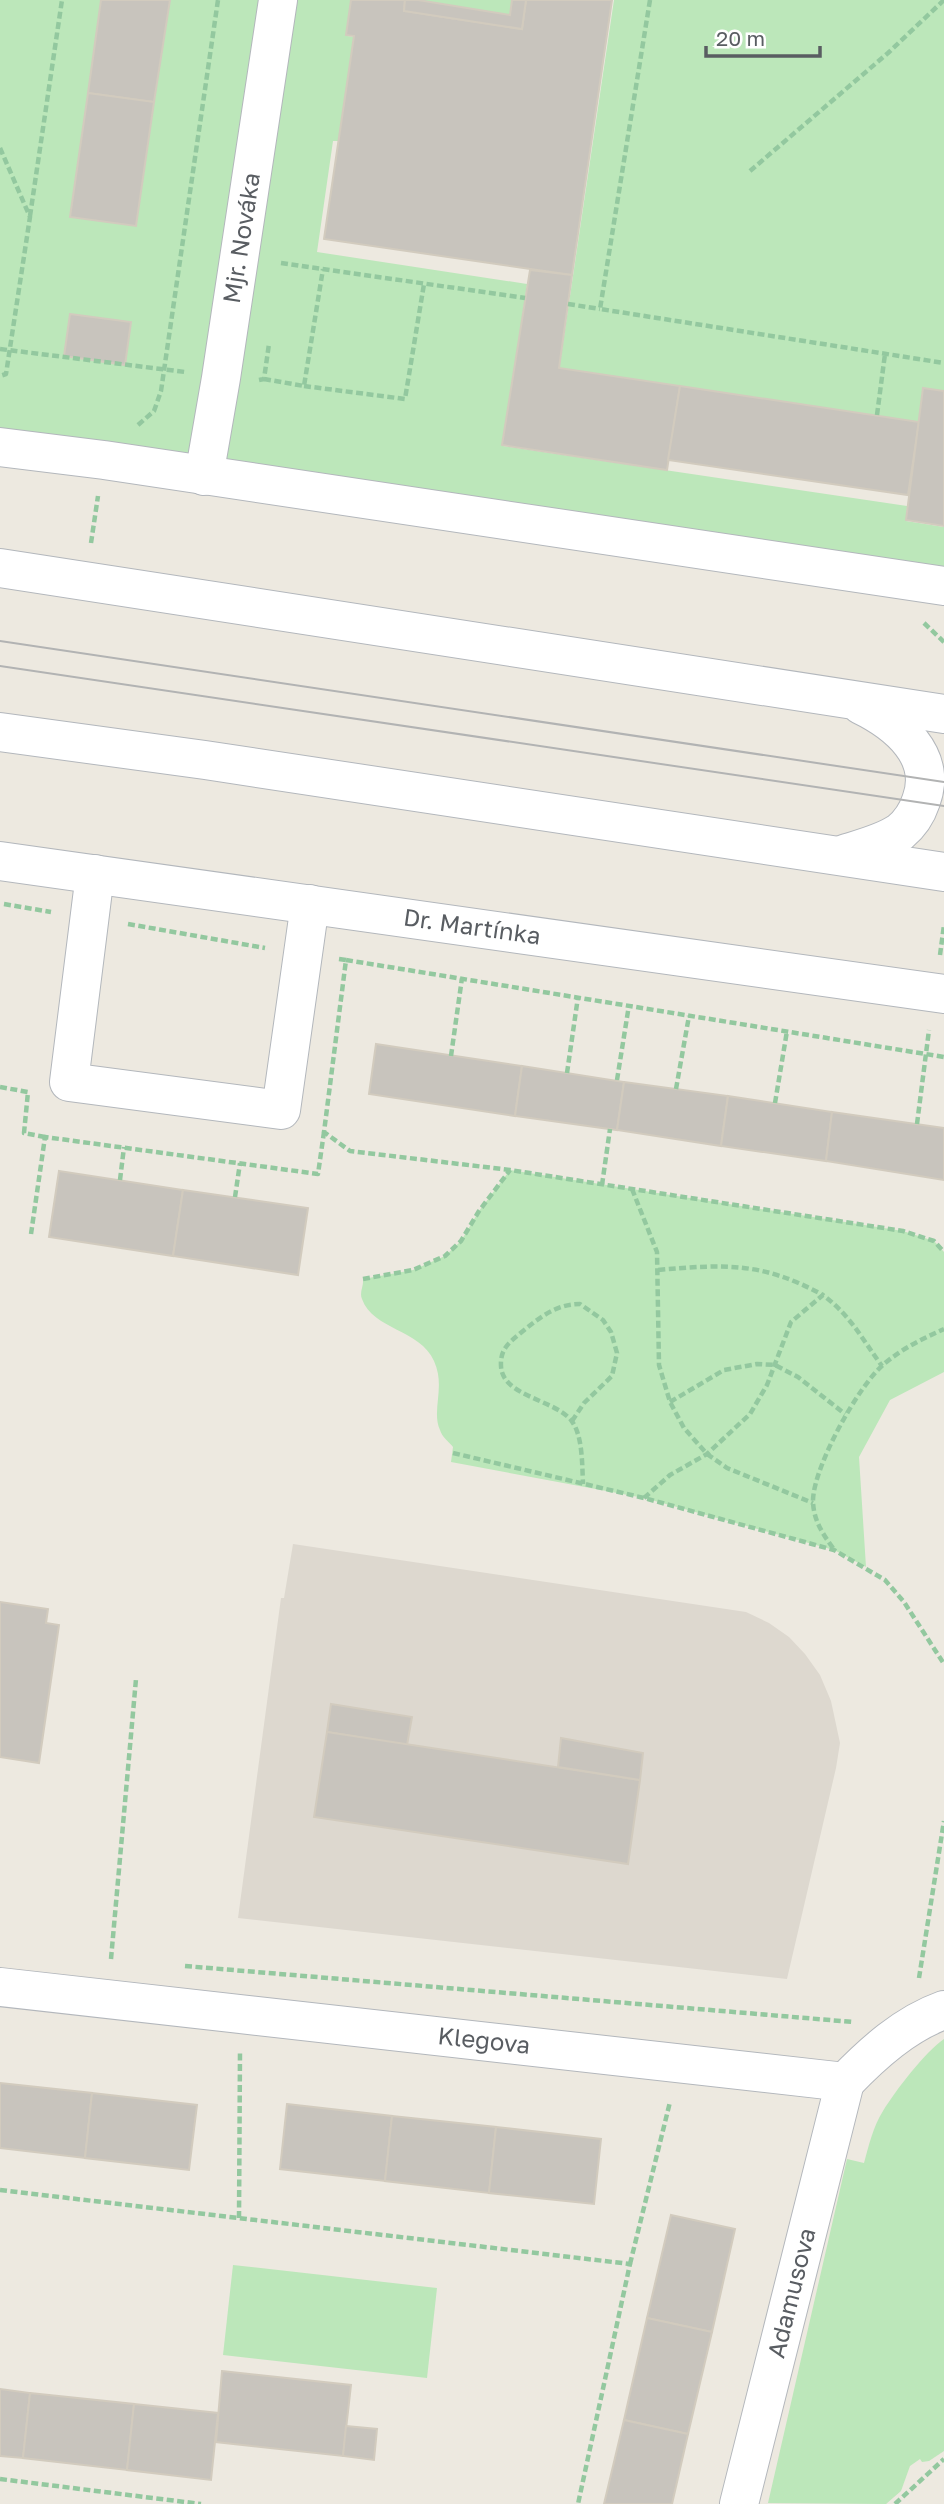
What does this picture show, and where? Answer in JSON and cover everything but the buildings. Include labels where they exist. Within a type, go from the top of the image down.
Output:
[{"type":"street","name":"Mjr. Nováka","points":[[204,476],[278,0]]},
{"type":"street","points":[[0,447],[104,460],[944,586]]},
{"type":"street","points":[[0,568],[944,714]]},
{"type":"street","points":[[839,855],[885,840],[903,829],[918,811],[924,787],[923,763],[909,740],[880,715],[847,699]]},
{"type":"street","points":[[0,732],[233,764],[944,872]]},
{"type":"street","name":"Dr. Martínka","points":[[0,860],[939,993]]},
{"type":"street","points":[[95,874],[69,1082],[281,1110],[310,904]]},
{"type":"street","name":"Klegova","points":[[0,1987],[845,2082]]},
{"type":"street","points":[[845,2082],[888,2042],[928,2018]]},
{"type":"street","name":"Adamusova","points":[[738,2504],[845,2082]]},
{"type":"path","points":[[0,376],[6,373],[10,350],[62,0]]},
{"type":"path","points":[[90,544],[104,460],[154,411],[161,391],[218,0]]},
{"type":"path","points":[[600,309],[650,0]]},
{"type":"path","points":[[750,171],[888,53],[944,0]]},
{"type":"path","points":[[0,148],[30,217]]},
{"type":"path","points":[[281,263],[525,298]]},
{"type":"path","points":[[304,386],[323,269]]},
{"type":"path","points":[[264,379],[405,399],[424,284]]},
{"type":"path","points":[[568,304],[944,363]]},
{"type":"path","points":[[877,415],[885,354]]},
{"type":"path","points":[[915,614],[944,642]]},
{"type":"path","points":[[0,903],[944,1057]]},
{"type":"path","points":[[0,1087],[28,1092],[24,1133],[318,1174],[346,960]]},
{"type":"path","points":[[451,1056],[462,978]]},
{"type":"path","points":[[917,1124],[925,1054],[939,993]]},
{"type":"path","points":[[567,1073],[578,997]]},
{"type":"path","points":[[617,1080],[629,1006]]},
{"type":"path","points":[[676,1089],[690,1016]]},
{"type":"path","points":[[775,1103],[787,1031]]},
{"type":"path","points":[[602,1185],[610,1129]]},
{"type":"path","points":[[324,1132],[350,1151],[510,1170],[903,1231],[934,1241],[944,1252]]},
{"type":"path","points":[[31,1234],[46,1137]]},
{"type":"path","points":[[120,1180],[124,1147]]},
{"type":"path","points":[[235,1198],[240,1163]]},
{"type":"path","points":[[363,1279],[413,1270],[445,1256],[461,1241],[479,1211],[510,1170]]},
{"type":"path","points":[[632,1189],[657,1252],[659,1270],[656,1317],[659,1365],[670,1402],[684,1428],[707,1454],[727,1468],[813,1503]]},
{"type":"path","points":[[659,1270],[732,1265],[785,1277],[823,1295],[839,1307],[858,1328],[882,1366]]},
{"type":"path","points":[[643,1498],[670,1475],[707,1454],[750,1414],[768,1385],[784,1337],[794,1317],[823,1295]]},
{"type":"path","points":[[572,1422],[584,1403],[612,1376],[617,1353],[611,1332],[603,1320],[580,1304],[562,1306],[535,1321],[503,1349],[500,1363],[505,1379],[514,1388],[558,1410],[572,1422],[582,1461],[583,1484]]},
{"type":"path","points":[[834,1550],[819,1528],[813,1503],[816,1481],[845,1413],[882,1366],[910,1344],[944,1329]]},
{"type":"path","points":[[670,1402],[724,1370],[757,1364],[775,1365],[798,1377],[845,1413]]},
{"type":"path","points":[[453,1453],[643,1498],[834,1550],[885,1580],[904,1602],[944,1664]]},
{"type":"path","points":[[124,1961],[111,1959],[136,1679]]},
{"type":"path","points":[[180,1965],[928,2018],[944,1823]]},
{"type":"path","points":[[239,2218],[240,2037]]},
{"type":"path","points":[[578,2504],[671,2098]]},
{"type":"path","points":[[0,2190],[631,2264]]},
{"type":"path","points":[[895,2504],[933,2466],[944,2459]]},
{"type":"path","points":[[0,2479],[201,2504]]},
{"type":"shaded area","points":[[293,1544],[746,1612],[789,1637],[820,1675],[831,1701],[840,1743],[787,1979],[238,1918],[281,1598],[284,1598]]},
{"type":"green space","points":[[0,0],[353,0],[347,36],[355,37],[340,141],[333,141],[317,252],[527,284],[503,446],[907,506],[906,521],[944,527],[944,570],[0,429]]},
{"type":"green space","points":[[419,0],[514,0],[512,16]]},
{"type":"green space","points":[[614,0],[944,0],[944,392],[924,389],[919,423],[559,370]]},
{"type":"green space","points":[[510,1170],[903,1231],[934,1241],[944,1252],[944,1372],[890,1400],[859,1457],[866,1567],[834,1550],[644,1498],[451,1462],[453,1447],[442,1435],[438,1422],[439,1380],[434,1361],[418,1342],[386,1324],[368,1309],[361,1296],[363,1279],[413,1270],[445,1256],[461,1241],[479,1211]]},
{"type":"green space","points":[[944,2039],[944,2451],[929,2461],[922,2462],[920,2459],[910,2466],[901,2491],[886,2504],[768,2503],[847,2159],[864,2163],[883,2111],[911,2072]]},
{"type":"green space","points":[[233,2265],[437,2288],[427,2378],[223,2355]]},
{"type":"tram line","points":[[0,641],[944,782]]},
{"type":"tram line","points":[[0,666],[944,806]]}]
